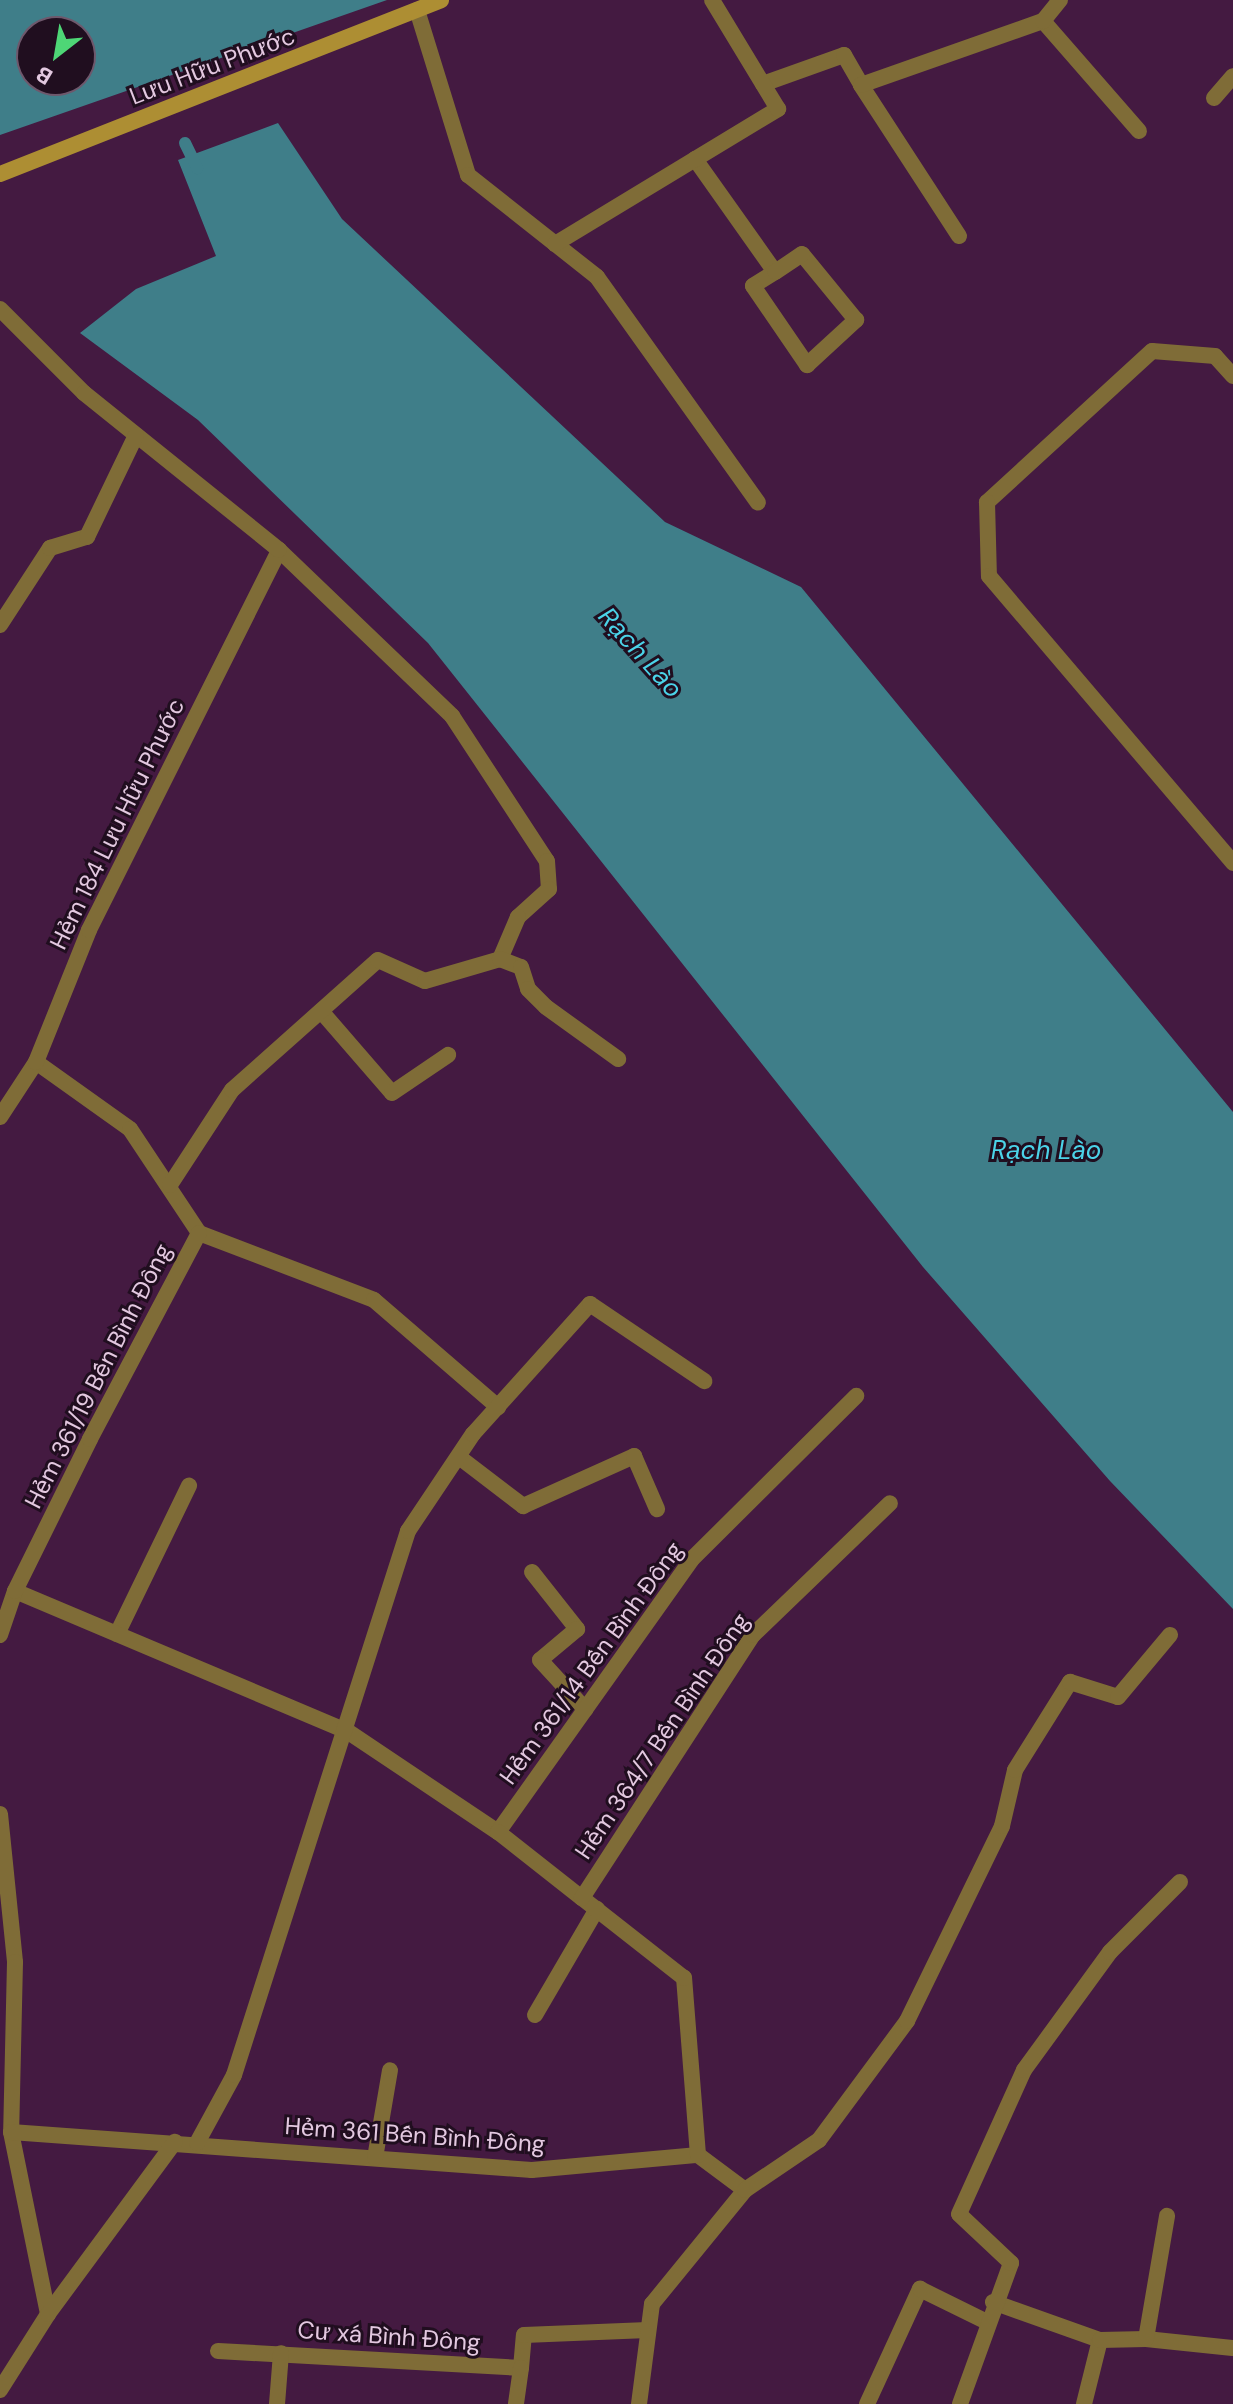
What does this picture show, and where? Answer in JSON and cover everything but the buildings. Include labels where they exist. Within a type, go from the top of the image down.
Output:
[{"type":"street","name":"Lưu Hữu Phước","points":[[0,174],[441,0]]},
{"type":"street","points":[[555,244],[778,109],[712,0]]},
{"type":"street","points":[[861,85],[1043,21],[1060,0]]},
{"type":"street","points":[[417,10],[468,175],[597,277],[758,503]]},
{"type":"street","points":[[1043,21],[1139,131]]},
{"type":"street","points":[[763,84],[844,55],[959,236]]},
{"type":"street","points":[[1214,98],[1233,76]]},
{"type":"street","points":[[695,159],[775,272]]},
{"type":"street","points":[[802,254],[856,320],[807,365],[753,286],[775,272],[802,254]]},
{"type":"street","points":[[0,309],[84,393],[279,550],[452,716],[547,861],[549,889],[518,917],[500,959]]},
{"type":"street","points":[[1233,376],[1215,356],[1152,351],[987,502],[989,576],[1233,863]]},
{"type":"street","points":[[0,625],[50,548],[87,537],[136,435]]},
{"type":"street","name":"Hẻm 184 Lưu Hữu Phước","points":[[0,1117],[36,1062],[89,930],[279,550]]},
{"type":"street","points":[[170,1185],[232,1090],[378,960],[425,981],[500,959],[521,967],[528,989],[546,1007],[618,1059]]},
{"type":"street","points":[[321,1011],[392,1093],[448,1055]]},
{"type":"street","name":"Hẻm 361/19 Bến Bình Đông","points":[[0,1635],[15,1591],[199,1233],[130,1129],[36,1062]]},
{"type":"street","points":[[199,1233],[374,1300],[498,1407]]},
{"type":"street","points":[[197,2143],[234,2075],[347,1731],[408,1531],[498,1407],[590,1304],[704,1381]]},
{"type":"street","name":"Hẻm 361/14 Bến Bình Đông","points":[[498,1832],[691,1560],[856,1396]]},
{"type":"street","points":[[459,1457],[523,1506],[634,1456],[657,1509]]},
{"type":"street","points":[[117,1634],[189,1486]]},
{"type":"street","name":"Hẻm 364/7 Bến Bình Đông","points":[[582,1898],[753,1635],[890,1503]]},
{"type":"street","points":[[532,1572],[577,1629],[540,1660],[585,1709]]},
{"type":"street","points":[[15,1591],[347,1731],[498,1832]]},
{"type":"street","points":[[639,2404],[652,2304],[745,2190],[819,2140],[907,2021],[1002,1826],[1015,1770],[1070,1682],[1118,1697],[1170,1635]]},
{"type":"street","points":[[0,1814],[15,1962],[11,2132],[48,2314]]},
{"type":"street","name":"Hẻm 364/7 Bến Bình Đông","points":[[498,1832],[684,1978],[698,2155]]},
{"type":"street","points":[[960,2404],[993,2302],[1011,2263],[959,2214],[1024,2070],[1110,1952],[1180,1882]]},
{"type":"street","points":[[535,2015],[597,1909]]},
{"type":"street","points":[[375,2158],[390,2070]]},
{"type":"street","name":"Hẻm 361 Bến Bình Đông","points":[[11,2132],[197,2143],[532,2170],[698,2155]]},
{"type":"street","points":[[0,2390],[48,2314],[175,2142]]},
{"type":"street","points":[[698,2155],[745,2190]]},
{"type":"street","points":[[1146,2339],[1167,2216]]},
{"type":"street","points":[[867,2404],[920,2289],[987,2322]]},
{"type":"street","points":[[993,2302],[1100,2340],[1146,2339],[1233,2348]]},
{"type":"street","points":[[516,2404],[524,2335],[648,2330]]},
{"type":"street","points":[[1084,2404],[1100,2340]]},
{"type":"street","name":"Cư xá Bình Đông","points":[[218,2351],[521,2368]]},
{"type":"street","points":[[277,2404],[281,2353]]},
{"type":"water","points":[[0,0],[387,0],[0,135]]},
{"type":"water","name":"Rạch Lào","points":[[278,123],[342,219],[665,522],[801,587],[1233,1112],[1233,1609],[1110,1481],[923,1267],[428,643],[198,420],[80,333],[136,289],[216,256],[178,160]]},
{"type":"waterway","name":"Rạch Lào","points":[[185,143],[197,168]]}]
